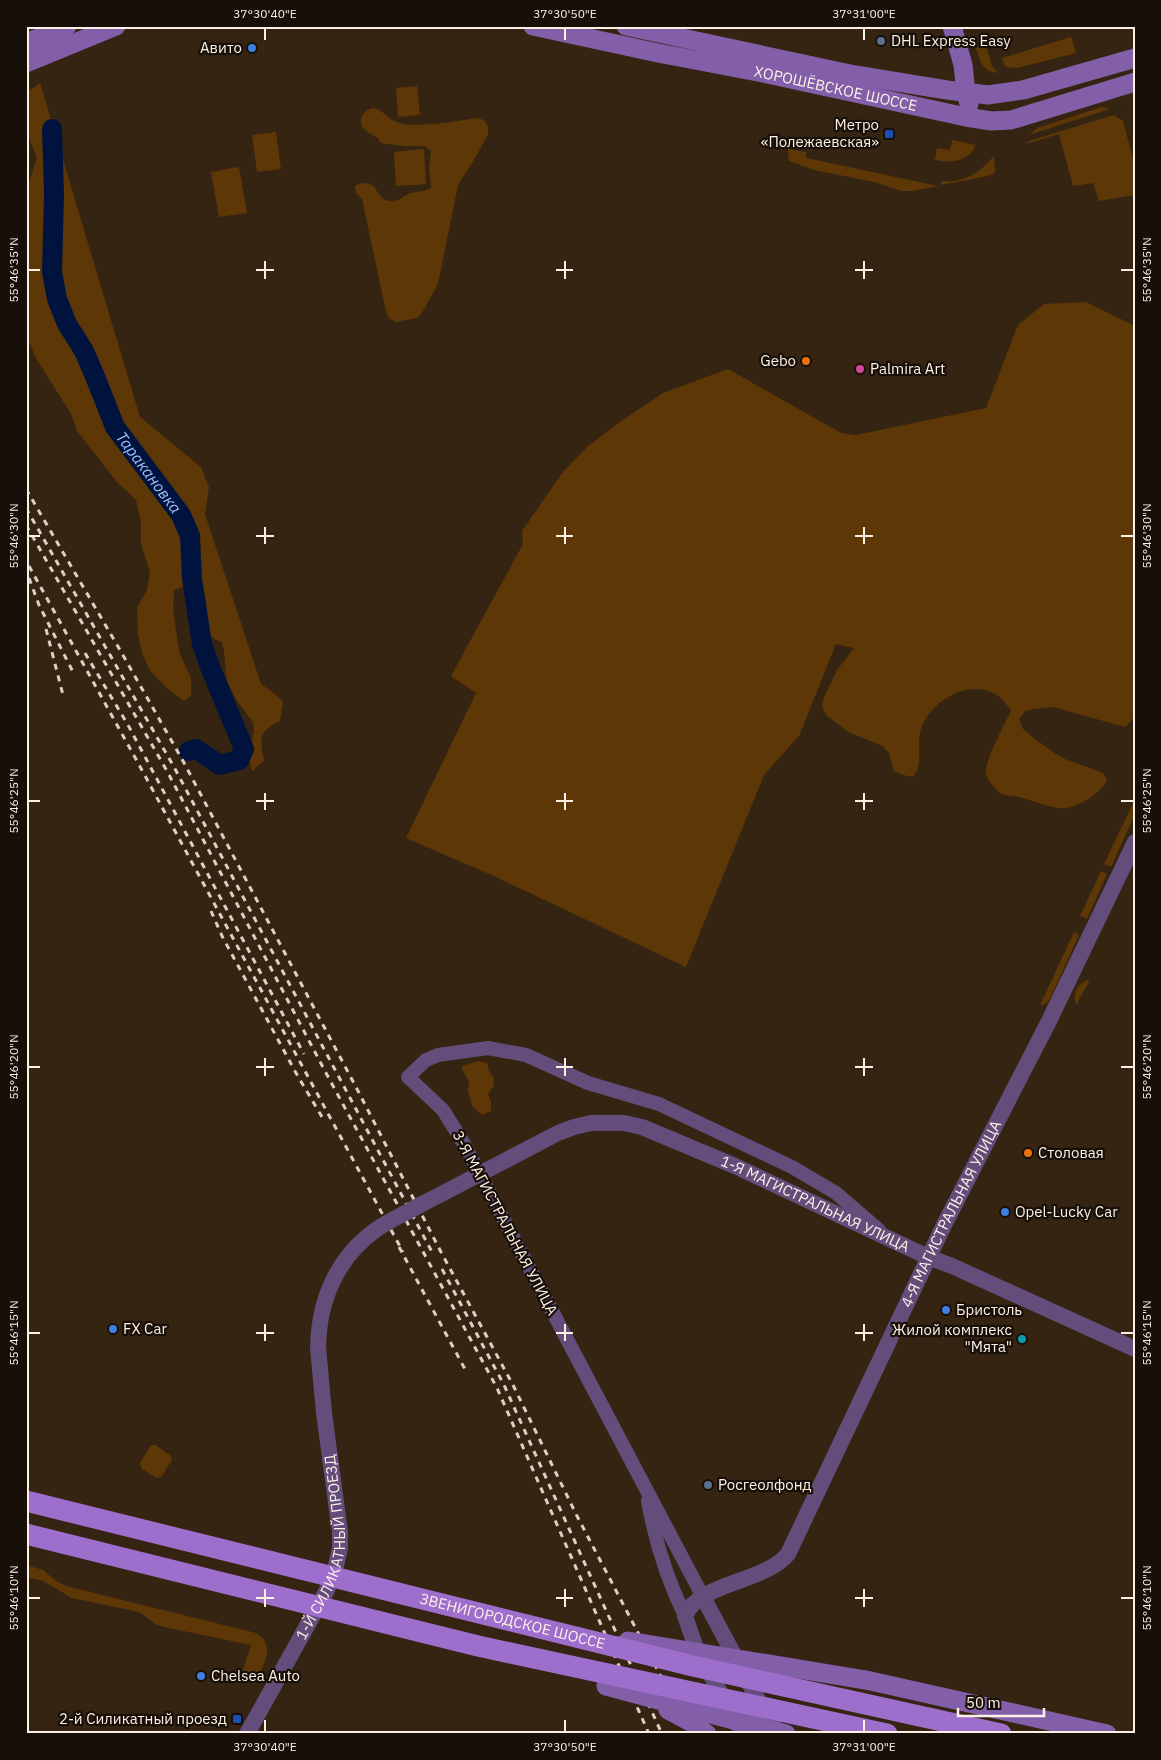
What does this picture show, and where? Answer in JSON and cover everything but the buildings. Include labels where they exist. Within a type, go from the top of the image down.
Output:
[{"type":"main road","points":[[26,43],[67,26]]},
{"type":"main road","points":[[26,63],[116,26]]},
{"type":"main road","name":"ХОРОШЁВСКОЕ ШОССЕ","points":[[533,26],[987,120],[1011,120],[1135,82]]},
{"type":"main road","name":"ХОРОШЁВСКОЕ ШОССЕ","points":[[626,26],[836,71],[966,93],[1014,92],[1135,58]]},
{"type":"main road","points":[[952,26],[964,66],[966,93],[974,115],[980,119],[987,120]]},
{"type":"main road","points":[[931,109],[954,110],[963,102],[966,93]]},
{"type":"main road","name":"ЗВЕНИГОРОДСКОЕ ШОССЕ","points":[[26,1501],[693,1666],[1001,1734]]},
{"type":"main road","name":"ЗВЕНИГОРОДСКОЕ ШОССЕ","points":[[26,1534],[478,1646],[887,1734]]},
{"type":"main road","points":[[485,1615],[644,1644],[866,1680],[1107,1734]]},
{"type":"main road","points":[[478,1646],[606,1686],[786,1734]]},
{"type":"main road","points":[[606,1686],[675,1713],[707,1734]]},
{"type":"street","name":"4-Я МАГИСТРАЛЬНАЯ УЛИЦА","points":[[703,1597],[771,1568],[788,1554],[928,1257],[1049,1021],[1135,842]]},
{"type":"street","name":"3-Я МАГИСТРАЛЬНАЯ УЛИЦА","points":[[779,1734],[764,1711],[703,1597],[453,1124],[443,1110],[408,1076],[434,1056],[488,1048],[526,1054],[588,1083],[659,1104],[792,1167],[836,1193],[887,1238]]},
{"type":"street","name":"1-Я МАГИСТРАЛЬНАЯ УЛИЦА","points":[[318,1347],[318,1328],[326,1294],[341,1265],[377,1229],[558,1132],[591,1123],[624,1123],[642,1127],[709,1155],[928,1257],[952,1266],[1135,1349]]},
{"type":"street","name":"1-Й СИЛИКАТНЫЙ ПРОЕЗД","points":[[247,1734],[326,1590],[335,1570],[340,1548],[340,1518],[324,1413],[318,1347]]},
{"type":"street","name":"3-Я МАГИСТРАЛЬНАЯ УЛИЦА","points":[[645,1485],[652,1524],[670,1586],[685,1616],[696,1648],[743,1734]]},
{"type":"street","points":[[685,1616],[688,1608],[703,1597]]},
{"type":"shaded area","points":[[1071,37],[1076,53],[1017,68],[1005,67],[1002,58]]},
{"type":"shaded area","points":[[986,46],[992,66],[998,73],[988,70],[980,62],[976,48]]},
{"type":"shaded area","points":[[40,83],[140,417],[201,467],[209,487],[205,514],[261,684],[283,702],[280,721],[267,729],[262,736],[264,761],[252,771],[248,756],[254,731],[253,722],[237,701],[229,685],[221,642],[207,632],[205,596],[200,588],[182,587],[174,590],[173,609],[179,652],[191,678],[191,696],[184,701],[169,690],[150,671],[142,653],[138,634],[137,608],[147,590],[150,572],[141,544],[141,522],[136,500],[116,481],[77,431],[71,414],[36,358],[26,334],[26,192],[37,158],[26,130],[26,93]]},
{"type":"shaded area","points":[[417,86],[420,115],[398,117],[396,88]]},
{"type":"shaded area","points":[[1102,107],[1110,109],[1029,135],[1037,128]]},
{"type":"shaded area","points":[[373,108],[399,123],[416,125],[438,124],[477,118],[484,120],[488,126],[488,134],[458,185],[438,284],[422,313],[417,318],[396,322],[389,318],[386,312],[362,199],[356,193],[355,186],[368,183],[375,187],[380,196],[389,201],[431,188],[429,166],[431,151],[425,146],[381,143],[362,127],[361,123],[364,113]]},
{"type":"shaded area","points":[[1114,115],[1123,121],[1135,166],[1135,195],[1099,201],[1093,183],[1073,186],[1059,134],[1026,144],[1029,141]]},
{"type":"shaded area","points":[[276,132],[281,169],[257,172],[252,135]]},
{"type":"shaded area","points":[[952,140],[976,145],[969,155],[959,160],[935,160],[937,148],[950,150]]},
{"type":"shaded area","points":[[424,149],[426,184],[396,186],[394,152]]},
{"type":"shaded area","points":[[788,149],[806,152],[806,158],[938,186],[902,191],[874,182],[814,170],[789,161]]},
{"type":"shaded area","points":[[994,156],[995,171],[992,175],[941,185],[941,181],[957,180],[971,176]]},
{"type":"shaded area","points":[[239,167],[247,213],[219,217],[211,172]]},
{"type":"shaded area","points":[[1086,302],[1135,326],[1135,713],[1132,720],[1125,727],[1053,707],[1025,711],[1019,719],[1023,729],[1056,754],[1103,773],[1107,781],[1090,798],[1067,808],[1062,808],[1000,793],[988,780],[986,770],[995,743],[1011,711],[1001,698],[989,691],[976,689],[949,696],[937,705],[928,716],[919,736],[919,759],[917,771],[913,777],[894,771],[889,753],[883,746],[848,732],[826,715],[822,706],[824,697],[837,670],[854,648],[836,644],[799,736],[764,775],[686,967],[496,877],[406,838],[476,693],[451,676],[523,544],[522,531],[563,472],[588,446],[663,393],[728,369],[841,433],[856,435],[986,408],[1018,325],[1044,304]]},
{"type":"shaded area","points":[[1135,799],[1135,814],[1111,867],[1104,864]]},
{"type":"shaded area","points":[[1101,871],[1107,874],[1087,919],[1080,916]]},
{"type":"shaded area","points":[[1074,932],[1079,935],[1051,997],[1048,1002],[1041,1006],[1041,1003]]},
{"type":"shaded area","points":[[1090,980],[1076,1005],[1075,993],[1077,989],[1082,983]]},
{"type":"shaded area","points":[[478,1061],[487,1063],[489,1071],[494,1078],[493,1087],[488,1094],[491,1102],[491,1111],[482,1115],[473,1107],[468,1091],[469,1082],[461,1067]]},
{"type":"shaded area","points":[[151,1445],[155,1445],[171,1456],[172,1460],[161,1477],[157,1478],[142,1469],[140,1463]]},
{"type":"shaded area","points":[[26,1565],[43,1570],[56,1581],[66,1586],[256,1633],[263,1638],[266,1644],[267,1651],[264,1664],[254,1684],[240,1679],[251,1645],[164,1627],[157,1625],[139,1612],[72,1598],[43,1581],[26,1577]]},
{"type":"waterway","name":"Таракановка","points":[[52,129],[54,194],[52,272],[57,299],[67,324],[84,351],[115,427],[181,515],[190,536],[192,579],[202,644],[244,749],[239,760],[220,765],[196,749],[189,751]]},
{"type":"railway","points":[[26,489],[183,761],[513,1385],[577,1516],[691,1734]]},
{"type":"railway","points":[[26,508],[174,767],[432,1252]]},
{"type":"railway","points":[[26,525],[167,771],[326,1073],[497,1388],[649,1734]]},
{"type":"railway","points":[[29,566],[403,1252]]},
{"type":"railway","points":[[29,578],[39,605],[73,672]]},
{"type":"railway","points":[[46,629],[63,695]]},
{"type":"railway","points":[[85,653],[128,725],[304,1054]]},
{"type":"railway","points":[[211,911],[222,936],[296,1073],[325,1122]]},
{"type":"railway","points":[[399,1247],[466,1371]]},
{"type":"railway","points":[[442,1269],[504,1385],[662,1734]]},
{"type":"place","name":"DHL Express Easy","points":[[881,41]]},
{"type":"place","name":"Авито","points":[[252,48]]},
{"type":"place","name":"Метро «Полежаевская»","points":[[889,134]]},
{"type":"place","name":"Gebo","points":[[806,361]]},
{"type":"place","name":"Palmira Art","points":[[860,369]]},
{"type":"place","name":"Столовая","points":[[1028,1153]]},
{"type":"place","name":"Opel-Lucky Car","points":[[1005,1212]]},
{"type":"place","name":"Бристоль","points":[[946,1310]]},
{"type":"place","name":"FX Car","points":[[113,1329]]},
{"type":"place","name":"Жилой комплекс \"Мята\"","points":[[1022,1339]]},
{"type":"place","name":"Росгеолфонд","points":[[708,1485]]},
{"type":"place","name":"Chelsea Auto","points":[[201,1676]]},
{"type":"place","name":"2-й Силикатный проезд","points":[[237,1719]]}]
